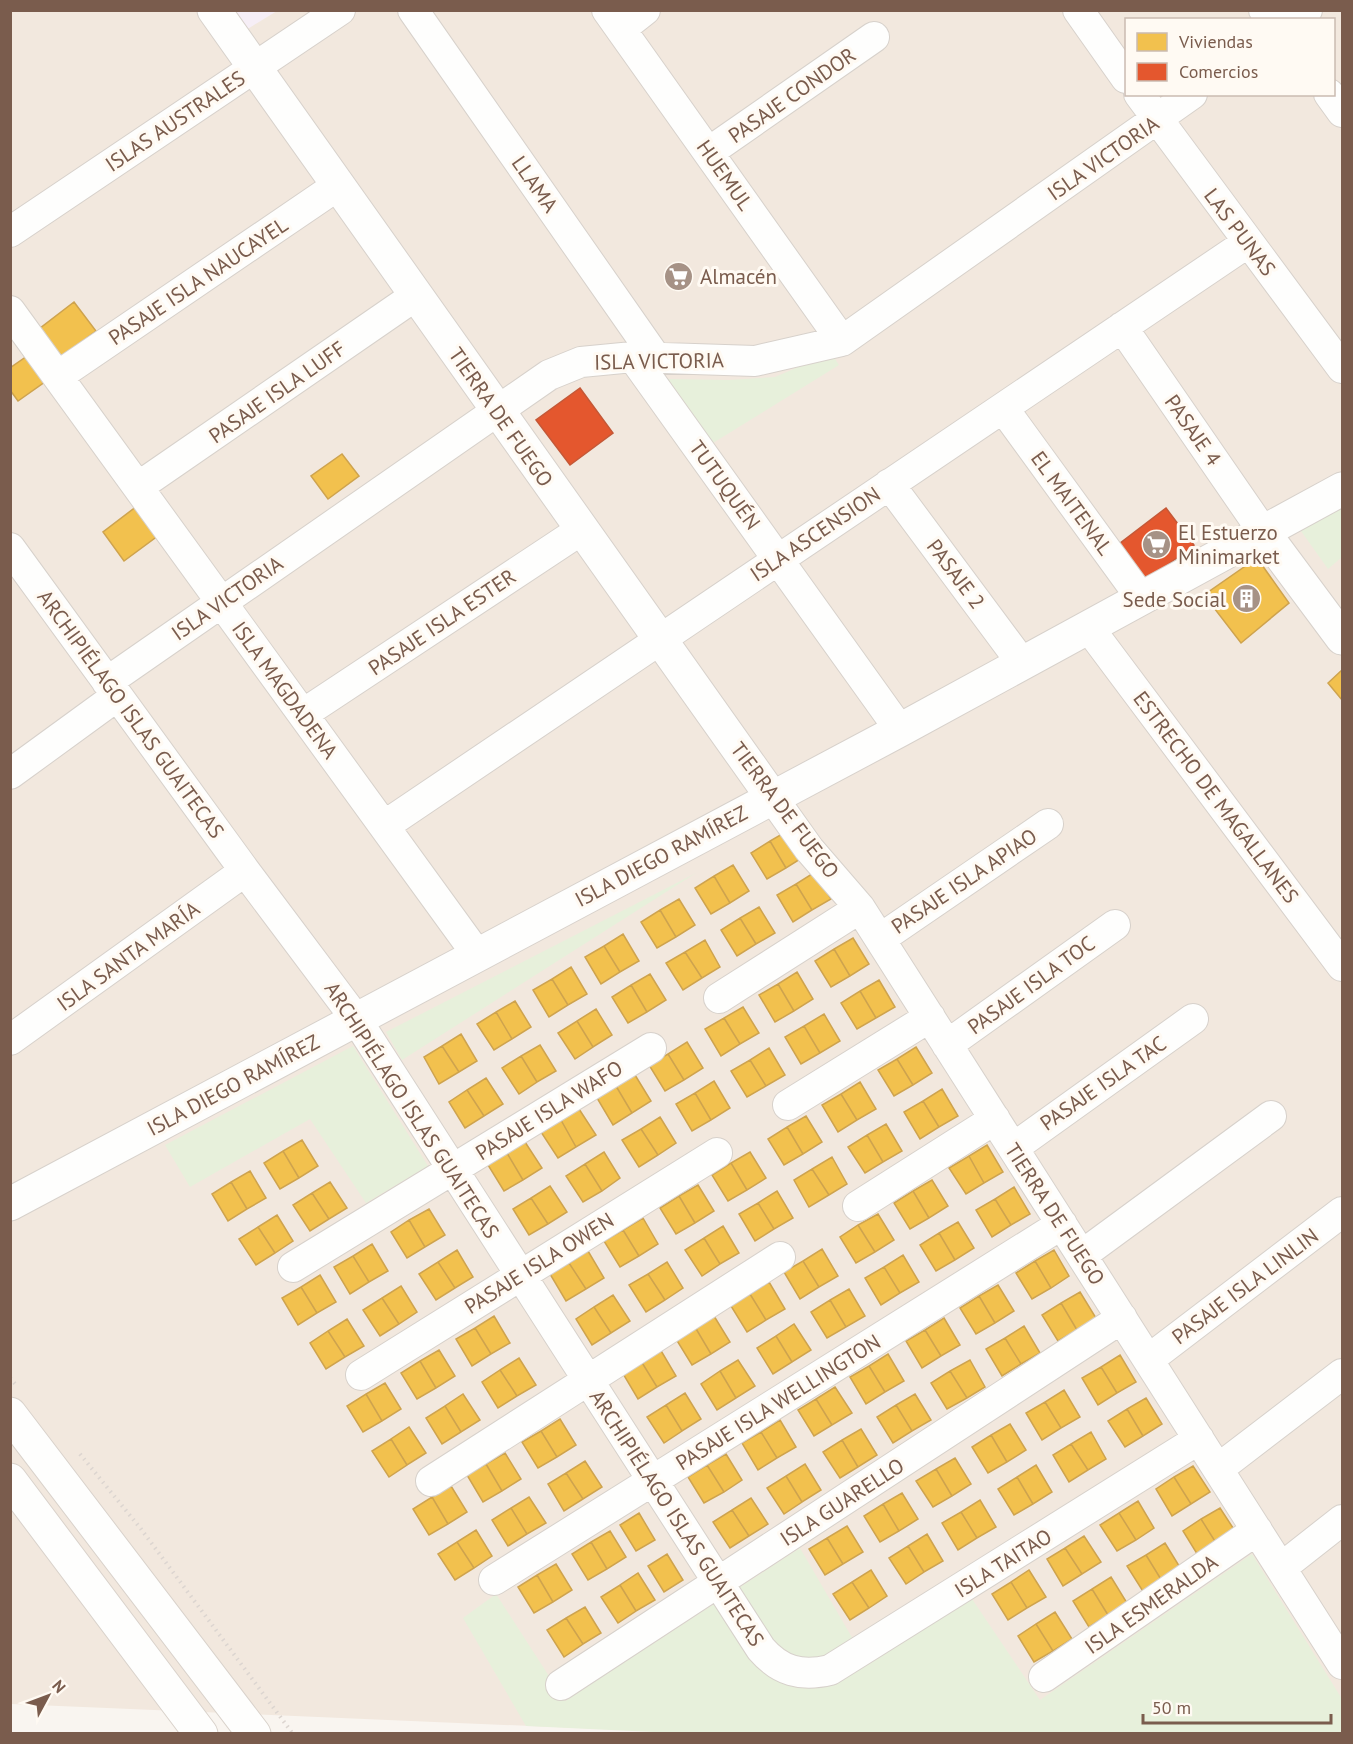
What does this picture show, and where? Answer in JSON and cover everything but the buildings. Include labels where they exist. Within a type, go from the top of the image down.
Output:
[{"type":"street","name":"TIERRA DE FUEGO","points":[[214,10],[496,412],[809,849],[860,908],[1342,1664]]},
{"type":"street","name":"ISLAS AUSTRALES","points":[[10,232],[340,10]]},
{"type":"street","name":"LLAMA","points":[[413,10],[645,357]]},
{"type":"street","points":[[614,20],[645,10]]},
{"type":"street","points":[[1078,10],[1125,77]]},
{"type":"street","name":"HUEMUL","points":[[614,20],[710,152],[842,341]]},
{"type":"street","name":"PASAJE CONDOR","points":[[710,152],[874,37]]},
{"type":"street","name":"LAS PUNAS","points":[[1140,96],[1247,243],[1342,368]]},
{"type":"street","name":"ISLA VICTORIA","points":[[10,774],[112,688],[222,602],[549,375],[581,362],[645,357],[755,361],[842,341],[1189,96]]},
{"type":"street","points":[[1330,96],[1342,112]]},
{"type":"street","name":"PASAJE ISLA NAUCAYEL","points":[[58,376],[337,186]]},
{"type":"street","name":"ISLA ASCENSION","points":[[384,826],[1247,243]]},
{"type":"street","name":"PASAJE ISLA LUFF","points":[[138,487],[415,296]]},
{"type":"street","name":"ISLA MAGDADENA","points":[[10,311],[476,953]]},
{"type":"street","name":"PASAJE 4","points":[[1122,327],[1264,533]]},
{"type":"street","name":"TUTUQUÉN","points":[[645,357],[778,559],[900,730]]},
{"type":"street","name":"EL MAITENAL","points":[[1003,408],[1142,599]]},
{"type":"street","name":"PASAJE 2","points":[[889,484],[1022,663]]},
{"type":"street","name":"ISLA DIEGO RAMÍREZ","points":[[10,1204],[476,953],[900,730],[1342,489]]},
{"type":"street","name":"PASAJE ISLA ESTER","points":[[303,714],[581,530]]},
{"type":"street","points":[[1264,533],[1342,638]]},
{"type":"street","name":"ARCHIPIÉLAGO ISLAS GUAITECAS","points":[[10,548],[244,871],[356,1019],[769,1658],[789,1671],[802,1674]]},
{"type":"street","name":"ESTRECHO DE MAGALLANES","points":[[1089,628],[1342,966]]},
{"type":"street","name":"PASAJE ISLA APIAO","points":[[880,939],[1048,824]]},
{"type":"street","name":"ISLA SANTA MARÍA","points":[[10,1040],[244,871]]},
{"type":"street","points":[[718,998],[860,908]]},
{"type":"street","name":"PASAJE ISLA TOC","points":[[947,1045],[1115,925]]},
{"type":"street","points":[[788,1105],[930,1017]]},
{"type":"street","name":"PASAJE ISLA TAC","points":[[1013,1148],[1193,1019]]},
{"type":"street","name":"PASAJE ISLA WAFO","points":[[293,1268],[651,1048]]},
{"type":"street","points":[[1082,1255],[1271,1116]]},
{"type":"street","points":[[858,1206],[995,1119]]},
{"type":"street","name":"PASAJE ISLA OWEN","points":[[361,1374],[717,1153]]},
{"type":"street","name":"PASAJE ISLA LINLIN","points":[[1148,1360],[1342,1212]]},
{"type":"street","name":"PASAJE ISLA WELLINGTON","points":[[494,1580],[1062,1224]]},
{"type":"street","points":[[431,1481],[780,1257]]},
{"type":"street","name":"ISLA GUARELLO","points":[[561,1685],[1122,1318]]},
{"type":"street","points":[[1218,1468],[1342,1374]]},
{"type":"street","points":[[18,1405],[254,1734]]},
{"type":"street","name":"ISLA TAITAO","points":[[802,1674],[830,1670],[843,1663],[1199,1439]]},
{"type":"street","points":[[10,1480],[201,1734]]},
{"type":"street","points":[[1281,1568],[1342,1520]]},
{"type":"street","name":"ISLA ESMERALDA","points":[[1044,1677],[1257,1530]]},
{"type":"path","points":[[10,1378],[18,1405]]},
{"type":"path","points":[[74,1448],[141,1529],[293,1734]]},
{"type":"shaded area","points":[[11,11],[1342,11],[1342,1733],[696,1733],[11,1704]]},
{"type":"shaded area","points":[[232,11],[277,11],[246,30]]},
{"type":"green space","points":[[831,353],[839,365],[713,443],[668,379],[729,380],[775,377]]},
{"type":"green space","points":[[1342,497],[1342,557],[1328,569],[1296,524]]},
{"type":"green space","points":[[696,873],[402,1060],[386,1032]]},
{"type":"green space","points":[[353,1046],[428,1166],[366,1203],[310,1119],[190,1187],[165,1145]]},
{"type":"green space","points":[[800,1548],[868,1665],[970,1596],[1040,1700],[1252,1554],[1342,1699],[1342,1733],[696,1734],[526,1726],[463,1618],[496,1594],[565,1701]]},
{"type":"place","name":"Almacén","points":[[679,276]]},
{"type":"place","name":"El Estuerzo Minimarket","points":[[1157,544]]},
{"type":"place","name":"Sede Social","points":[[1247,599]]}]
